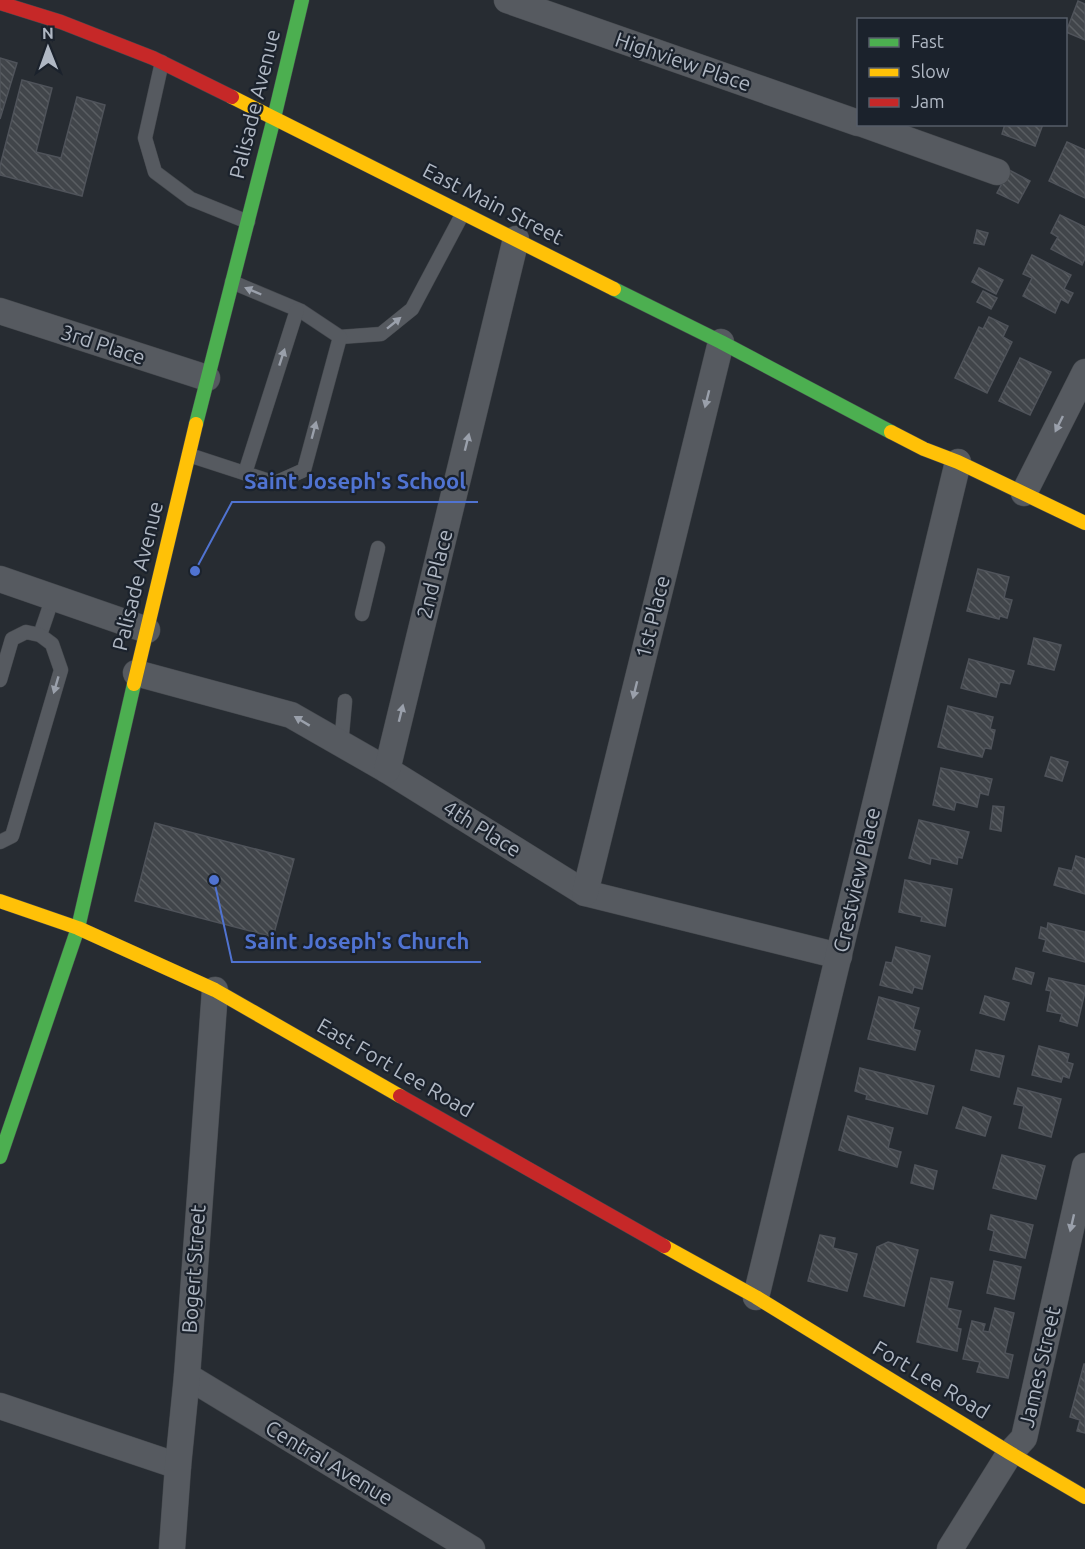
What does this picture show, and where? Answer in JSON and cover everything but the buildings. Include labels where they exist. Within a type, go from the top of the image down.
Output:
[{"type":"street","name":"Palisade Avenue","points":[[0,1157],[78,928],[207,378],[302,0]]},
{"type":"street","name":"Highview Place","points":[[507,0],[857,123]]},
{"type":"street","name":"East Main Street","points":[[0,3],[61,22],[162,62],[721,342],[924,449],[958,462],[1085,523]]},
{"type":"street","name":"Highview Place","points":[[866,126],[998,172]]},
{"type":"street","name":"2nd Place","points":[[387,770],[516,239]]},
{"type":"street","name":"3rd Place","points":[[0,311],[207,378]]},
{"type":"street","name":"1st Place","points":[[585,893],[721,342]]},
{"type":"street","points":[[1024,493],[1085,372]]},
{"type":"street","name":"Crestview Place","points":[[756,1297],[958,462]]},
{"type":"street","points":[[0,579],[147,630]]},
{"type":"street","name":"4th Place","points":[[136,674],[291,715],[387,770],[585,893],[840,956]]},
{"type":"street","name":"East Fort Lee Road","points":[[0,901],[78,928],[215,990],[702,1269],[756,1297]]},
{"type":"street","name":"Bogert Street","points":[[172,1549],[215,990]]},
{"type":"street","name":"James Street","points":[[950,1549],[1010,1453],[1024,1438],[1085,1166]]},
{"type":"street","name":"Fort Lee Road","points":[[756,1297],[1085,1497]]},
{"type":"street","name":"Central Avenue","points":[[187,1376],[472,1549]]},
{"type":"street","points":[[0,1406],[178,1466]]},
{"type":"lane","points":[[162,62],[145,138],[155,172],[191,199],[248,222]]},
{"type":"lane","points":[[232,282],[297,310],[340,336],[381,334],[412,309],[463,212]]},
{"type":"lane","points":[[245,473],[297,310]]},
{"type":"lane","points":[[189,455],[275,483],[304,470],[340,336]]},
{"type":"lane","points":[[362,614],[378,548]]},
{"type":"lane","points":[[40,635],[53,597]]},
{"type":"lane","points":[[0,680],[12,639],[26,632],[40,635],[52,644],[61,670],[12,836],[0,842]]},
{"type":"lane","points":[[341,745],[345,700]]},
{"type":"traffic: fast","points":[[196,424],[302,0]]},
{"type":"traffic: fast","points":[[614,289],[721,342],[891,432]]},
{"type":"traffic: fast","points":[[0,1157],[78,928],[134,684]]},
{"type":"traffic: slow","points":[[232,97],[614,289]]},
{"type":"traffic: slow","points":[[134,684],[196,424]]},
{"type":"traffic: slow","points":[[891,432],[1085,523]]},
{"type":"traffic: slow","points":[[0,901],[78,928],[215,990],[400,1096]]},
{"type":"traffic: slow","points":[[664,1246],[756,1297],[1085,1497]]},
{"type":"traffic: jam","points":[[0,3],[61,22],[153,58],[232,97]]},
{"type":"traffic: jam","points":[[400,1096],[664,1246]]},
{"type":"place","name":"Saint Joseph's School","points":[[195,571]]},
{"type":"place","name":"Saint Joseph's Church","points":[[214,880]]}]
